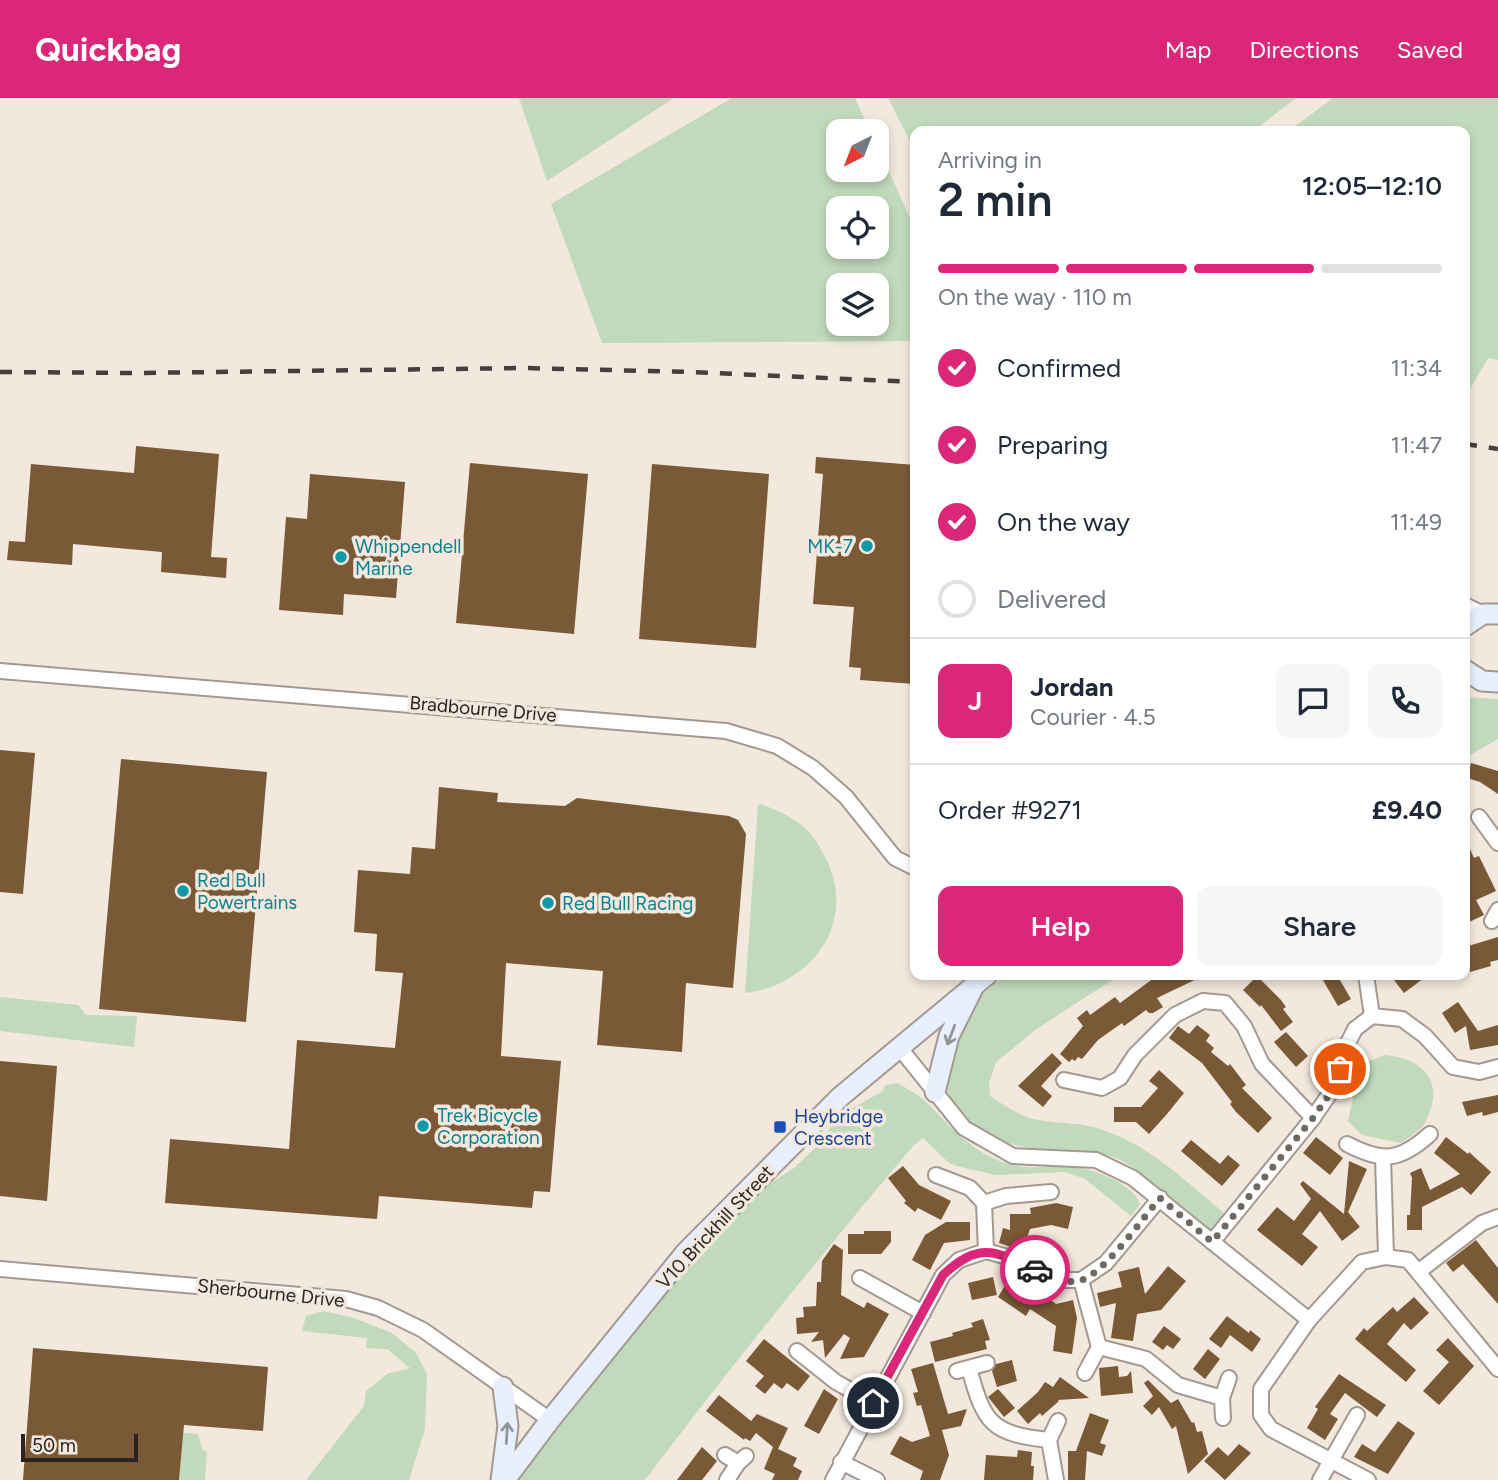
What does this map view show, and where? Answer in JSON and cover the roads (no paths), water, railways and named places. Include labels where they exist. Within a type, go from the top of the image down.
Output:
[{"type":"street","points":[[1470,607],[1493,614]]},
{"type":"street","points":[[1470,624],[1493,614]]},
{"type":"street","name":"Bradbourne Drive","points":[[0,671],[726,731],[777,746],[813,768],[846,797],[895,858],[910,866]]},
{"type":"street","points":[[1470,673],[1487,684]]},
{"type":"street","points":[[1479,817],[1498,843]]},
{"type":"street","points":[[935,1091],[949,1036],[980,980]]},
{"type":"street","name":"V10 Brickhill Street","points":[[503,1480],[687,1252],[840,1097],[980,980]]},
{"type":"street","points":[[1367,980],[1372,1016]]},
{"type":"street","points":[[1064,1080],[1102,1088],[1121,1078],[1135,1055],[1175,1015],[1203,1001],[1225,1003],[1244,1026],[1262,1064],[1313,1118]]},
{"type":"street","points":[[1212,1242],[1313,1118],[1335,1086],[1344,1052],[1355,1029],[1372,1016],[1402,1018],[1425,1036],[1453,1066],[1479,1072],[1498,1067]]},
{"type":"street","points":[[899,1047],[964,1128],[1013,1156],[1096,1160],[1133,1178],[1309,1320]]},
{"type":"street","points":[[1347,1144],[1364,1153],[1383,1157],[1410,1152],[1430,1134]]},
{"type":"street","points":[[1383,1157],[1386,1257]]},
{"type":"street","points":[[936,1175],[970,1188],[984,1203],[986,1251]]},
{"type":"street","points":[[984,1203],[1006,1196],[1051,1192]]},
{"type":"street","points":[[834,1480],[841,1462],[943,1275],[960,1260],[986,1251],[1008,1257],[1057,1280],[1081,1280],[1106,1263],[1160,1198]]},
{"type":"street","points":[[1418,1272],[1482,1223],[1498,1217]]},
{"type":"street","points":[[1368,1480],[1270,1429],[1261,1415],[1261,1389],[1309,1320],[1362,1262],[1386,1257],[1408,1260],[1498,1369]]},
{"type":"street","name":"Sherbourne Drive","points":[[0,1269],[346,1299],[401,1318],[550,1420]]},
{"type":"street","points":[[860,1278],[923,1313]]},
{"type":"street","points":[[1081,1280],[1099,1347],[1085,1373]]},
{"type":"street","points":[[1099,1347],[1146,1359],[1178,1385],[1222,1398]]},
{"type":"street","points":[[797,1351],[836,1382],[873,1403]]},
{"type":"street","points":[[987,1363],[962,1370],[978,1402],[995,1426],[1021,1437],[1049,1440]]},
{"type":"street","points":[[1223,1418],[1222,1398],[1229,1378]]},
{"type":"street","points":[[503,1387],[508,1426],[503,1480]]},
{"type":"street","points":[[1321,1480],[1356,1415]]},
{"type":"street","points":[[1056,1480],[1049,1440],[1058,1420]]},
{"type":"street","points":[[725,1455],[742,1460],[727,1480]]},
{"type":"street","points":[[841,1462],[877,1480]]},
{"type":"railway","points":[[0,372],[524,368],[910,382]]},
{"type":"railway","points":[[1470,445],[1498,449]]},
{"type":"place","name":"MK-7","points":[[867,546]]},
{"type":"place","name":"Whippendell Marine","points":[[341,557]]},
{"type":"place","name":"Red Bull Powertrains","points":[[183,891]]},
{"type":"place","name":"Red Bull Racing","points":[[548,903]]},
{"type":"place","name":"Trek Bicycle Corporation","points":[[423,1126]]},
{"type":"place","name":"Heybridge Crescent","points":[[780,1127]]}]
